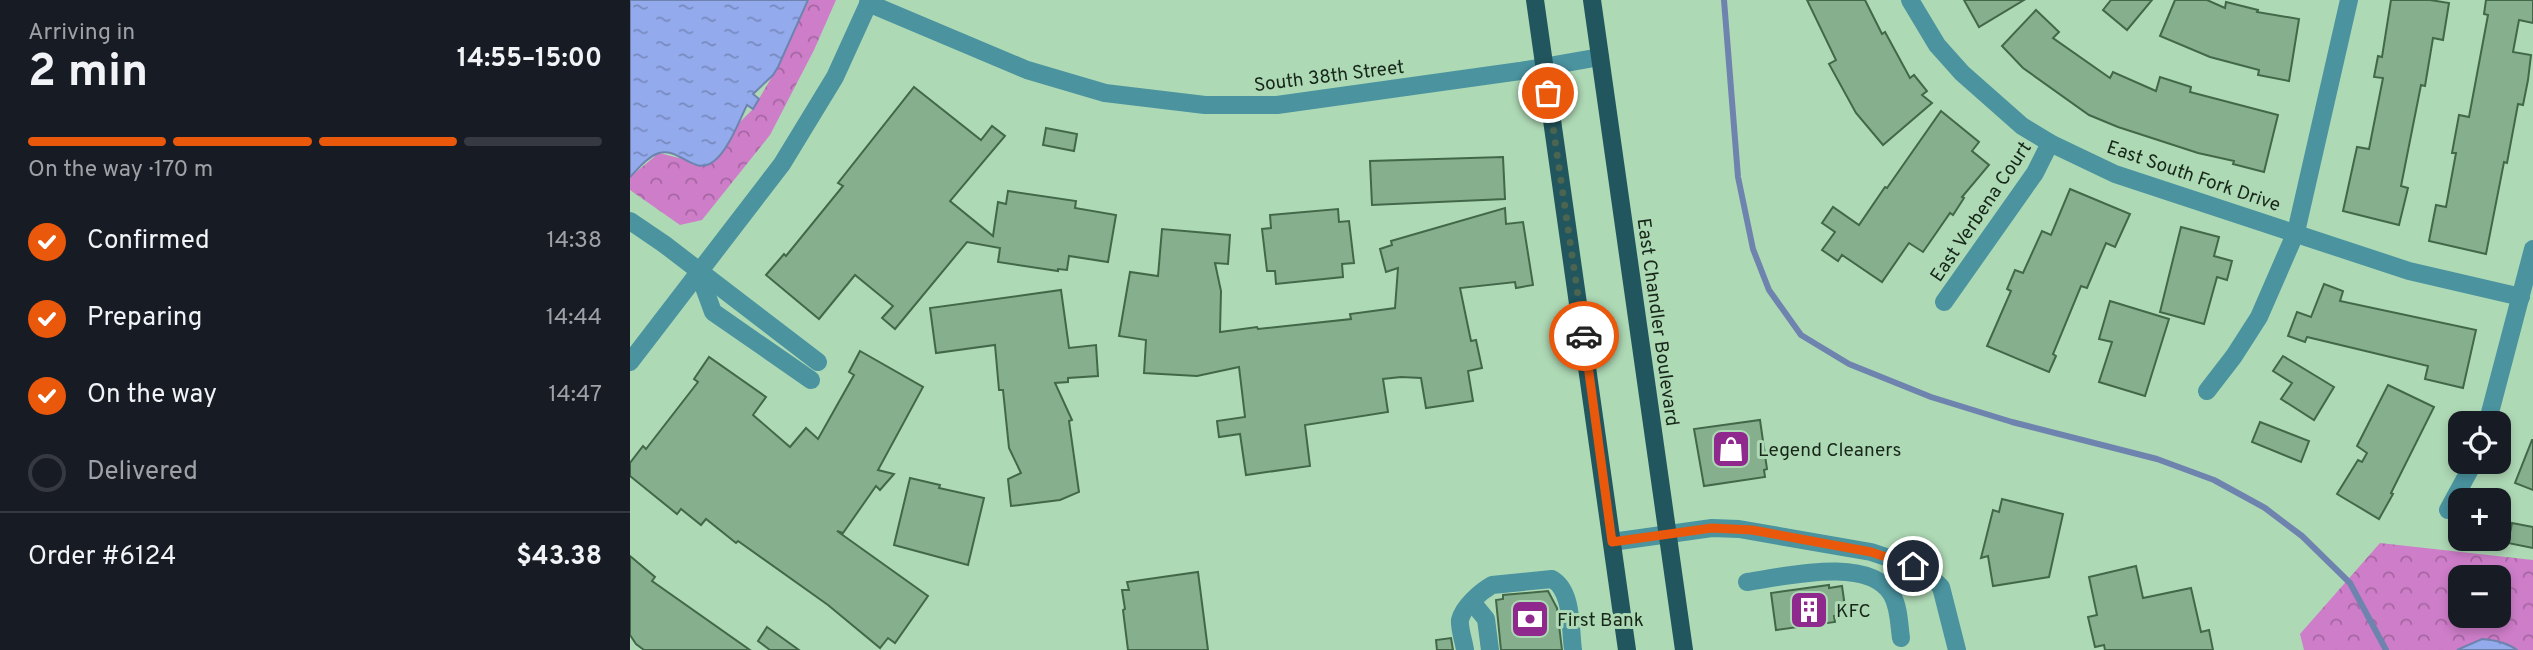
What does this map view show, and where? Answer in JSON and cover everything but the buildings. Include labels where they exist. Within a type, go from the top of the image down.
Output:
[{"type":"main road","points":[[1535,0],[1627,650]]},
{"type":"main road","name":"East Chandler Boulevard","points":[[1592,0],[1684,650]]},
{"type":"street","name":"East South Fork Drive","points":[[1910,0],[1937,46],[1962,73],[2022,126],[2050,144],[2115,174],[2409,271],[2521,297]]},
{"type":"street","points":[[2207,391],[2259,317],[2296,232],[2349,0]]},
{"type":"street","name":"South 38th Street","points":[[869,1],[1027,70],[1105,93],[1177,103],[1277,105],[1600,57]]},
{"type":"street","points":[[630,362],[782,164],[835,77],[869,1]]},
{"type":"street","name":"East Verbena Court","points":[[1944,302],[2035,173],[2050,144]]},
{"type":"street","points":[[630,221],[818,362]]},
{"type":"street","points":[[2490,411],[2533,249]]},
{"type":"street","points":[[698,271],[713,312],[811,380]]},
{"type":"street","points":[[758,343],[771,326]]},
{"type":"street","points":[[1612,542],[1712,528],[1752,530],[1871,552],[1913,566],[1930,576],[1941,587],[1957,650]]},
{"type":"street","points":[[1747,582],[1839,570],[1876,580],[1887,587],[1894,597],[1901,638]]},
{"type":"street","points":[[1465,650],[1460,621],[1483,590],[1492,586],[1552,579],[1561,584],[1566,594],[1573,650]]},
{"type":"street","points":[[1472,602],[1478,650]]},
{"type":"street","points":[[1472,602],[1486,619],[1490,650]]},
{"type":"green space","points":[[809,0],[836,0],[814,50],[770,135],[702,220],[680,225],[630,190],[630,177],[659,153],[683,159],[694,165],[713,162],[737,125],[753,109],[773,75]]},
{"type":"green space","points":[[2380,543],[2533,560],[2533,650],[2304,650],[2300,634]]},
{"type":"water","points":[[630,0],[808,0],[778,67],[753,94],[759,99],[753,109],[747,105],[724,150],[707,165],[693,164],[667,152],[659,153],[647,160],[630,177]]},
{"type":"water","points":[[2482,639],[2501,642],[2517,650],[2457,650]]},
{"type":"waterway","points":[[1724,0],[1738,177],[1753,249],[1769,290],[1801,335],[1849,364],[1931,397],[2012,422],[2157,459],[2214,480],[2265,508],[2302,536],[2350,583],[2386,650]]},
{"type":"way so far","points":[[1548,93],[1584,336]]},
{"type":"place","name":"Legend Cleaners","points":[[1731,449]]},
{"type":"place","name":"KFC","points":[[1809,610]]},
{"type":"place","name":"First Bank","points":[[1530,619]]},
{"type":"route","points":[[1584,336],[1612,542],[1712,528],[1752,530],[1871,552],[1913,566]]}]
